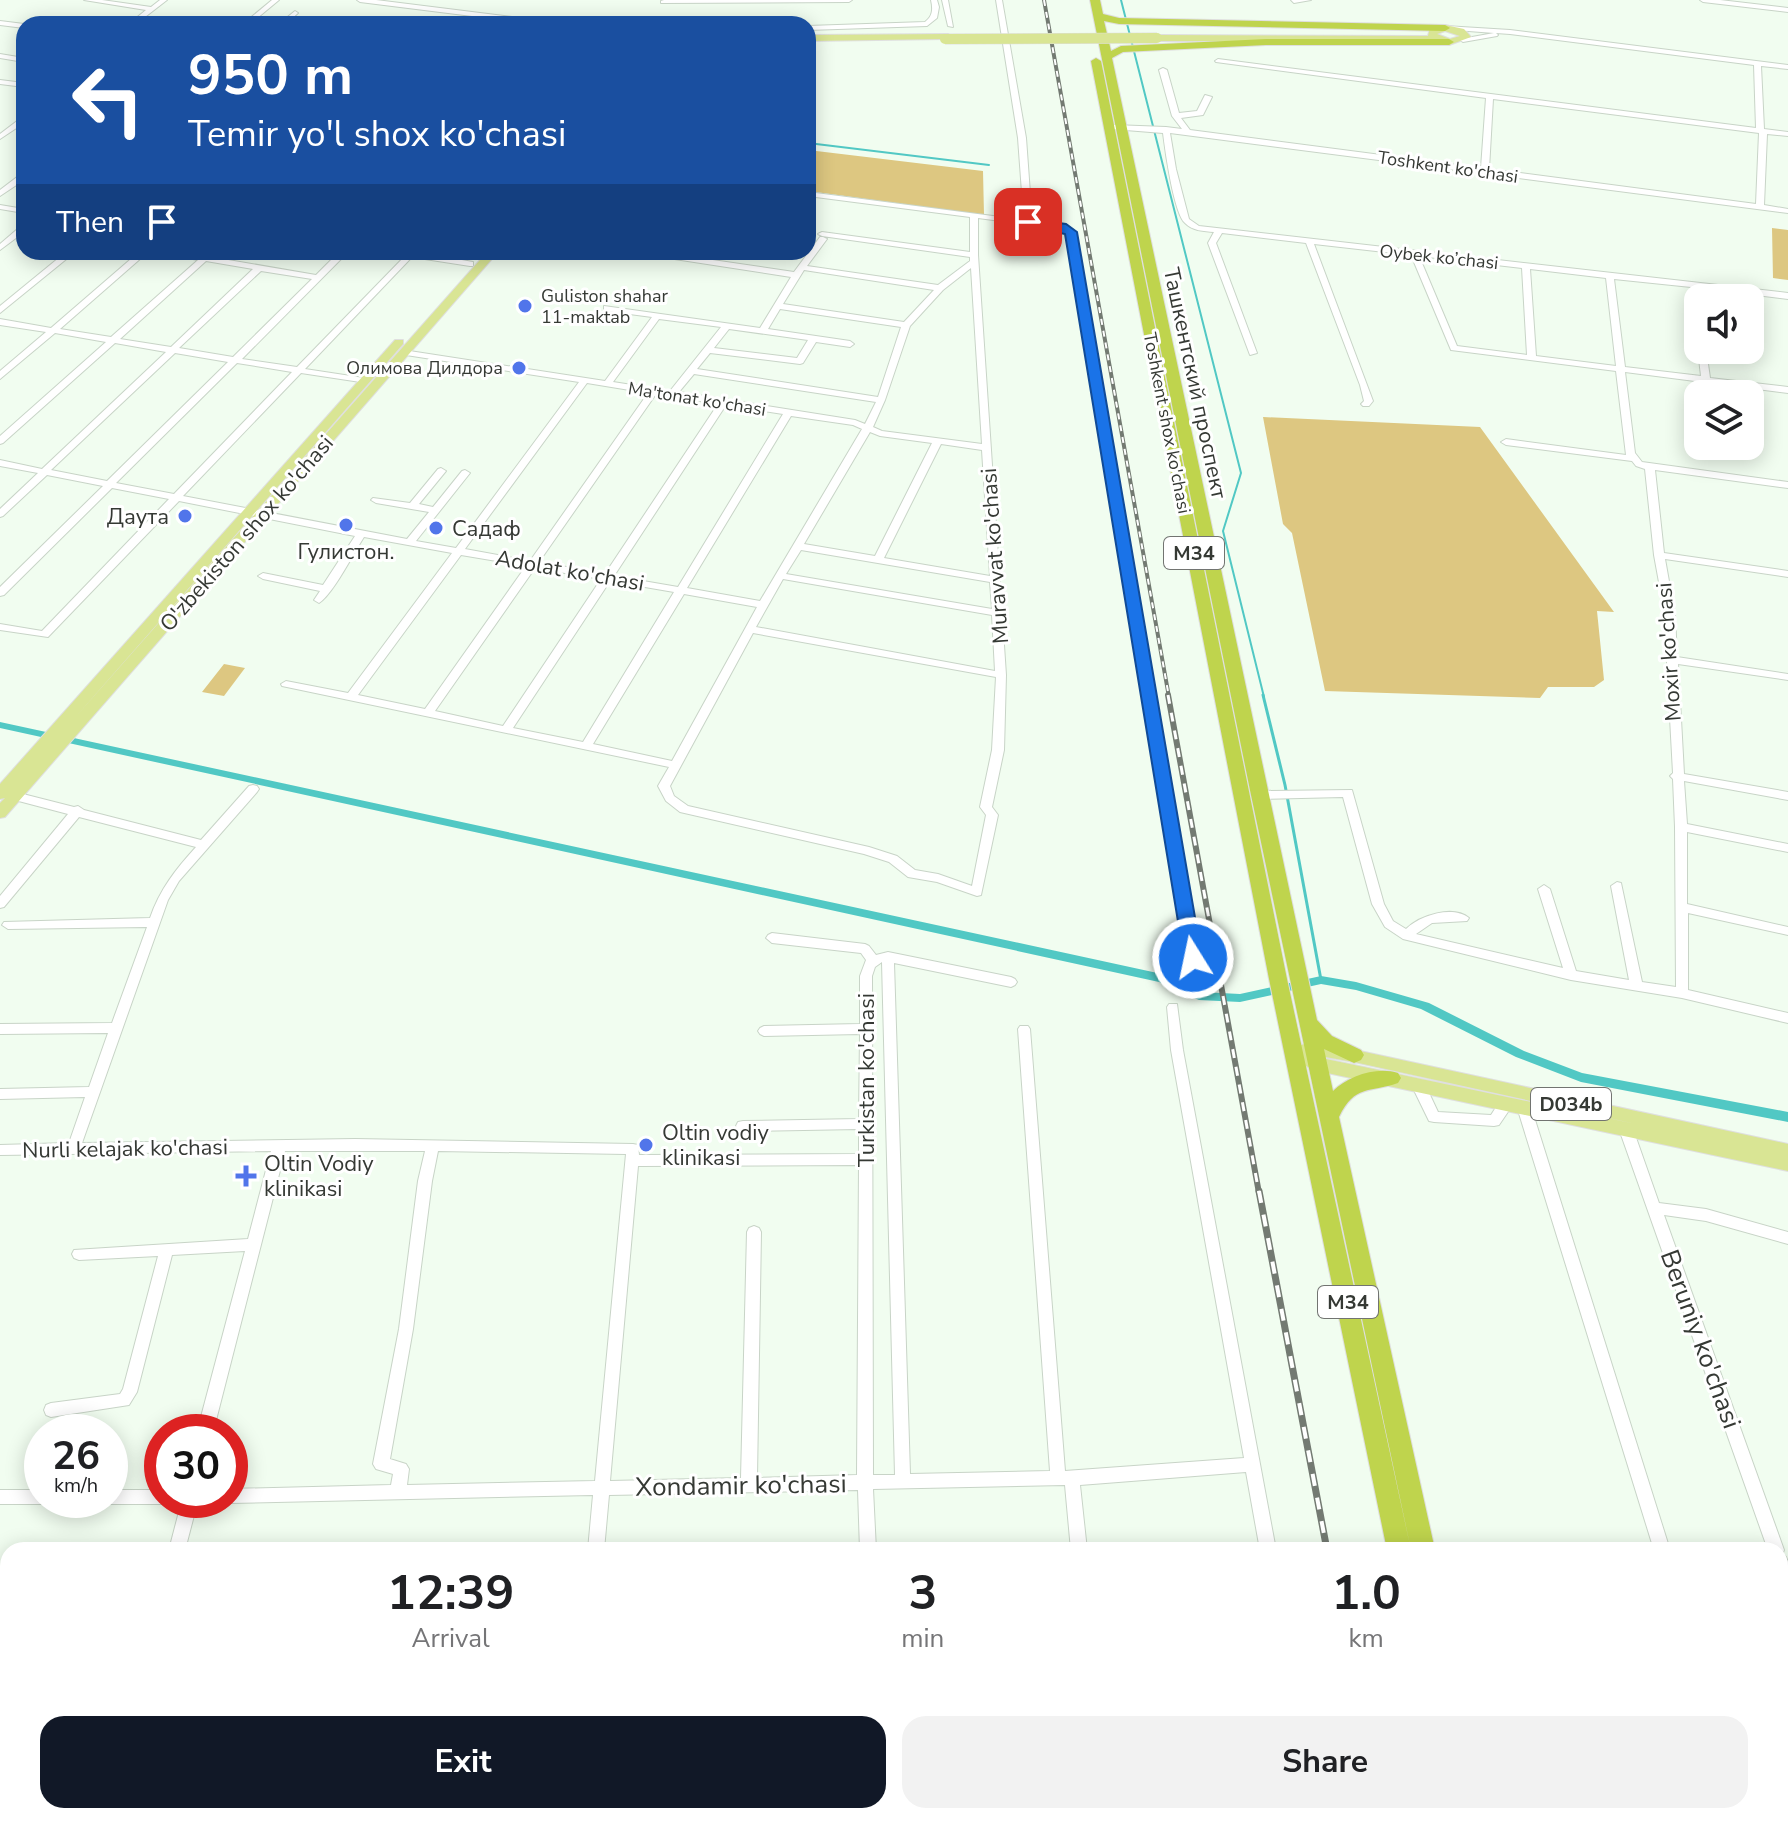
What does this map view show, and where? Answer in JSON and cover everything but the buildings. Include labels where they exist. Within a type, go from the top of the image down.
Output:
[{"type":"highway","points":[[1091,5],[1119,21],[1438,32]]},
{"type":"highway","name":"Toshkent shox ko'chasi","points":[[1091,5],[1107,57],[1116,127]]},
{"type":"highway","name":"Toshkent shox ko'chasi","points":[[1091,5],[1290,986]]},
{"type":"highway","points":[[1107,57],[1114,51],[1140,48],[1282,42],[1449,42]]},
{"type":"highway","name":"Ташкентский проспект","points":[[1116,127],[1259,795],[1290,986]]},
{"type":"highway","name":"M34","points":[[1290,986],[1308,1020],[1309,1055]]},
{"type":"highway","name":"M34","points":[[1290,986],[1309,1055],[1398,1542]]},
{"type":"highway","points":[[1308,1020],[1325,1041],[1354,1055]]},
{"type":"highway","points":[[1319,1118],[1350,1086],[1391,1078]]},
{"type":"highway","name":"M34","points":[[1319,1118],[1421,1542]]},
{"type":"main road","points":[[816,39],[1438,32],[1463,32],[1466,36],[1463,40],[1449,42],[1438,32]]},
{"type":"main road","name":"O'zbekiston shox ko'chasi","points":[[0,813],[8,795],[256,512],[364,381],[474,260]]},
{"type":"main road","name":"O'zbekiston shox ko'chasi","points":[[256,512],[406,352],[486,260]]},
{"type":"main road","name":"D034b","points":[[1309,1055],[1354,1055],[1788,1151]]},
{"type":"main road","name":"D034b","points":[[1309,1055],[1391,1078],[1788,1164]]},
{"type":"street","points":[[87,0],[153,9]]},
{"type":"street","points":[[143,16],[164,0]]},
{"type":"street","points":[[256,16],[276,0]]},
{"type":"street","points":[[352,9],[362,0],[489,16]]},
{"type":"street","points":[[663,1],[849,0]]},
{"type":"street","points":[[816,28],[927,24],[934,18],[934,0]]},
{"type":"street","points":[[945,0],[951,26]]},
{"type":"street","points":[[1294,1],[1308,0]]},
{"type":"street","points":[[1703,0],[1788,10]]},
{"type":"street","points":[[999,4],[1022,138],[1028,222]]},
{"type":"street","points":[[291,16],[295,13]]},
{"type":"street","points":[[1438,32],[1510,32],[1788,67]]},
{"type":"street","points":[[1463,40],[1510,32]]},
{"type":"street","points":[[1218,61],[1788,134]]},
{"type":"street","points":[[1757,63],[1762,131],[1760,208]]},
{"type":"street","points":[[1163,70],[1176,116],[1188,132]]},
{"type":"street","points":[[1485,171],[1490,96]]},
{"type":"street","points":[[1176,116],[1203,111],[1208,97]]},
{"type":"street","name":"Toshkent ko'chasi","points":[[1116,127],[1188,132],[1788,211]]},
{"type":"street","name":"Oybek ko’chasi","points":[[1163,129],[1185,220],[1197,228],[1686,284]]},
{"type":"street","points":[[816,195],[1028,222],[1062,227],[1071,232],[1193,958]]},
{"type":"street","name":"Muravvat ko'chasi","points":[[675,765],[664,786],[670,798],[684,809],[865,850],[893,859],[912,874],[938,878],[977,892],[992,815],[986,807],[998,750],[1001,675],[974,258],[974,216]]},
{"type":"street","points":[[1219,231],[1212,243],[1253,353]]},
{"type":"street","points":[[0,248],[16,235]]},
{"type":"street","points":[[816,248],[823,237],[974,258]]},
{"type":"street","points":[[1310,243],[1364,385],[1369,401],[1366,404]]},
{"type":"street","points":[[1414,253],[1454,348],[1788,390]]},
{"type":"street","points":[[286,684],[675,765],[763,605],[867,429],[881,400],[906,325],[940,288],[974,258]]},
{"type":"street","points":[[0,310],[61,260]]},
{"type":"street","points":[[0,376],[135,260]]},
{"type":"street","points":[[0,441],[203,260]]},
{"type":"street","points":[[216,260],[319,278]]},
{"type":"street","points":[[0,593],[336,260]]},
{"type":"street","points":[[0,627],[44,635],[405,260]]},
{"type":"street","points":[[449,260],[470,264]]},
{"type":"street","points":[[712,260],[796,275]]},
{"type":"street","points":[[763,330],[796,275],[809,260]]},
{"type":"street","points":[[1526,267],[1532,357]]},
{"type":"street","points":[[0,514],[259,268]]},
{"type":"street","points":[[804,268],[940,288]]},
{"type":"street","points":[[1610,276],[1630,454],[1634,459]]},
{"type":"street","name":"Oybek ko’chasi","points":[[1764,293],[1787,296]]},
{"type":"street","points":[[1787,296],[1788,309]]},
{"type":"street","points":[[779,306],[906,325]]},
{"type":"street","points":[[607,308],[850,344]]},
{"type":"street","points":[[606,385],[656,317]]},
{"type":"street","points":[[0,322],[364,381]]},
{"type":"street","points":[[672,395],[726,327]]},
{"type":"street","points":[[708,350],[800,361],[814,338]]},
{"type":"street","name":"Ma'tonat ko'chasi","points":[[406,352],[855,423],[867,429],[987,448]]},
{"type":"street","points":[[1704,364],[1706,379]]},
{"type":"street","points":[[693,371],[881,400]]},
{"type":"street","points":[[351,697],[584,382]]},
{"type":"street","points":[[428,713],[653,392]]},
{"type":"street","points":[[506,730],[723,403]]},
{"type":"street","points":[[586,747],[788,413]]},
{"type":"street","points":[[878,561],[937,442]]},
{"type":"street","points":[[1506,442],[1634,459],[1650,467],[1788,485]]},
{"type":"street","name":"Adolat ko'chasi","points":[[0,463],[361,534],[763,605]]},
{"type":"street","name":"Moxir ko'chasi","points":[[1650,467],[1659,555],[1670,615],[1681,827],[1682,993]]},
{"type":"street","points":[[413,506],[441,471]]},
{"type":"street","points":[[411,541],[465,473]]},
{"type":"street","points":[[376,500],[436,510]]},
{"type":"street","points":[[319,600],[361,534]]},
{"type":"street","points":[[797,546],[996,580]]},
{"type":"street","points":[[1659,555],[1788,574]]},
{"type":"street","points":[[263,576],[327,589]]},
{"type":"street","points":[[781,576],[998,613]]},
{"type":"street","points":[[750,629],[1001,675]]},
{"type":"street","points":[[1670,659],[1788,677]]},
{"type":"street","points":[[1676,776],[1788,796]]},
{"type":"street","points":[[74,1148],[152,922],[175,878],[253,789]]},
{"type":"street","points":[[1259,795],[1348,793],[1378,904],[1389,924],[1407,936],[1571,975],[1682,993],[1788,1018]]},
{"type":"street","points":[[8,795],[78,810],[204,845]]},
{"type":"street","points":[[0,904],[78,810]]},
{"type":"street","points":[[1681,827],[1788,848]]},
{"type":"street","points":[[1617,886],[1637,987]]},
{"type":"street","points":[[1544,889],[1571,975]]},
{"type":"street","points":[[1682,907],[1788,931]]},
{"type":"street","points":[[1407,936],[1412,928],[1427,920],[1463,918]]},
{"type":"street","points":[[8,925],[152,922]]},
{"type":"street","points":[[772,938],[865,949],[880,959],[1011,982]]},
{"type":"street","name":"Turkistan ko'chasi","points":[[868,1542],[865,1482],[866,976],[880,959]]},
{"type":"street","name":"Turkistan ko'chasi","points":[[880,959],[903,1482]]},
{"type":"street","points":[[1173,1007],[1177,1050],[1251,1465],[1260,1490],[1267,1542]]},
{"type":"street","points":[[0,1029],[117,1028]]},
{"type":"street","points":[[764,1031],[866,1029]]},
{"type":"street","points":[[1024,1029],[1065,1478],[1077,1542]]},
{"type":"street","points":[[1418,1084],[1434,1117],[1494,1121],[1516,1105],[1659,1542]]},
{"type":"street","points":[[0,1094],[93,1092]]},
{"type":"street","points":[[743,1126],[867,1124]]},
{"type":"street","name":"Beruniy ko'chasi","points":[[1626,1129],[1773,1542]]},
{"type":"street","points":[[398,1492],[401,1469],[381,1464],[406,1329],[433,1145]]},
{"type":"street","name":"Nurli kelajak ko'chasi","points":[[0,1150],[433,1145],[632,1155],[867,1159]]},
{"type":"street","points":[[210,1414],[279,1146]]},
{"type":"street","points":[[597,1542],[632,1155]]},
{"type":"street","points":[[1654,1208],[1706,1215],[1788,1238]]},
{"type":"street","points":[[749,1484],[754,1232]]},
{"type":"street","points":[[79,1254],[254,1245]]},
{"type":"street","points":[[51,1410],[124,1400],[130,1392],[166,1251]]},
{"type":"street","name":"Xondamir ko'chasi","points":[[248,1496],[1065,1478],[1251,1465]]},
{"type":"street","points":[[0,1497],[24,1497]]},
{"type":"street","points":[[179,1542],[185,1518]]},
{"type":"shaded area","points":[[816,151],[983,171],[984,215],[816,192]]},
{"type":"shaded area","points":[[1772,228],[1788,230],[1788,280],[1773,278]]},
{"type":"shaded area","points":[[1263,417],[1480,427],[1614,612],[1597,611],[1604,680],[1594,687],[1548,687],[1540,698],[1325,691],[1292,533],[1283,524]]},
{"type":"shaded area","points":[[224,664],[245,668],[224,696],[202,692]]},
{"type":"waterway","points":[[1121,0],[1241,473],[1223,531],[1264,697]]},
{"type":"waterway","points":[[816,144],[989,165]]},
{"type":"waterway","points":[[1263,695],[1285,785],[1321,980]]},
{"type":"waterway","points":[[0,725],[1162,978],[1199,996],[1240,998],[1321,980],[1356,986],[1425,1006],[1520,1054],[1581,1077],[1788,1117]]},
{"type":"railway","points":[[1044,0],[1169,697]]},
{"type":"railway","points":[[1168,695],[1259,1193]]},
{"type":"railway","points":[[1259,1191],[1325,1542]]},
{"type":"place","name":"Guliston shahar 11-maktab","points":[[525,306]]},
{"type":"place","name":"Олимова Дилдора","points":[[519,368]]},
{"type":"place","name":"Даута","points":[[185,516]]},
{"type":"place","name":"Гулистон.","points":[[346,525]]},
{"type":"place","name":"Садаф","points":[[436,528]]},
{"type":"place","name":"Oltin vodiy klinikasi","points":[[646,1145]]},
{"type":"place","name":"Oltin Vodiy klinikasi","points":[[246,1176]]},
{"type":"route","points":[[1028,222],[1062,227],[1071,232],[1193,958]]}]
